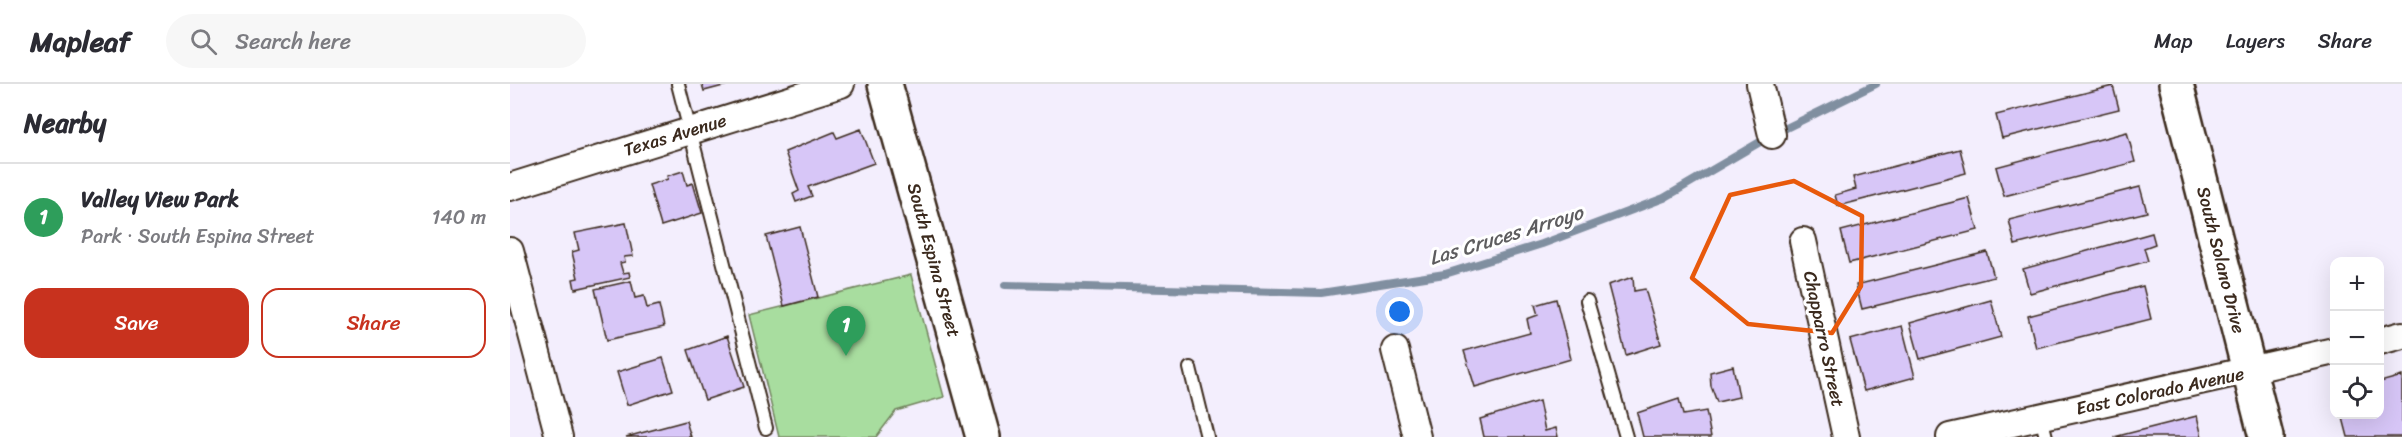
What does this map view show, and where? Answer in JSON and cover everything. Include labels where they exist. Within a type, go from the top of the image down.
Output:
[{"type":"street","name":"Texas Avenue","points":[[510,187],[841,84]]},
{"type":"street","name":"South Espina Street","points":[[885,84],[983,437]]},
{"type":"street","points":[[1760,84],[1772,135]]},
{"type":"street","name":"South Solano Drive","points":[[2176,84],[2266,437]]},
{"type":"street","name":"Chapparro Street","points":[[1803,241],[1846,437]]},
{"type":"street","points":[[510,251],[559,437]]},
{"type":"street","points":[[2384,339],[2402,335]]},
{"type":"street","points":[[1395,350],[1417,437]]},
{"type":"street","name":"East Colorado Avenue","points":[[1950,437],[2043,427],[2330,352]]},
{"type":"lane","points":[[678,84],[766,428]]},
{"type":"lane","points":[[1587,301],[1626,437]]},
{"type":"lane","points":[[1190,368],[1207,437]]},
{"type":"highlighted area","points":[[1794,181],[1862,216],[1861,286],[1832,333],[1748,324],[1692,278],[1730,195]]},
{"type":"green space","points":[[911,275],[944,397],[896,411],[876,437],[779,437],[749,315]]},
{"type":"building","points":[[702,84],[731,84],[704,91]]},
{"type":"building","points":[[2113,86],[2119,109],[2002,138],[1996,115]]},
{"type":"building","points":[[861,129],[874,163],[808,187],[812,196],[796,202],[793,194],[799,191],[785,152],[834,132],[837,138]]},
{"type":"building","points":[[2127,132],[2135,162],[2004,196],[1996,167]]},
{"type":"building","points":[[1960,149],[1966,173],[1838,206],[1835,195],[1856,189],[1853,177]]},
{"type":"building","points":[[683,171],[687,185],[693,183],[702,213],[661,226],[649,185]]},
{"type":"building","points":[[2140,187],[2147,212],[2015,245],[2009,220]]},
{"type":"building","points":[[1969,198],[1978,230],[1849,263],[1841,231]]},
{"type":"building","points":[[626,223],[633,256],[624,257],[625,262],[620,263],[623,273],[629,272],[630,277],[575,289],[573,279],[578,278],[572,252],[579,250],[575,233]]},
{"type":"building","points":[[800,227],[818,297],[784,306],[766,236]]},
{"type":"building","points":[[2152,233],[2155,244],[2144,248],[2148,261],[2030,293],[2023,269]]},
{"type":"building","points":[[1987,252],[1994,277],[1862,309],[1856,285]]},
{"type":"building","points":[[1633,277],[1634,291],[1645,289],[1661,344],[1626,355],[1608,285]]},
{"type":"building","points":[[631,281],[635,298],[644,296],[647,308],[659,305],[664,327],[607,340],[595,289]]},
{"type":"building","points":[[2143,286],[2151,319],[2036,348],[2028,316]]},
{"type":"building","points":[[1556,299],[1571,359],[1475,387],[1464,351],[1530,333],[1527,319],[1538,315],[1535,305]]},
{"type":"building","points":[[1991,300],[2001,337],[1920,359],[1910,323]]},
{"type":"building","points":[[1902,326],[1915,377],[1864,391],[1850,340]]},
{"type":"building","points":[[727,336],[744,387],[705,400],[688,350]]},
{"type":"building","points":[[663,358],[673,390],[627,405],[617,372]]},
{"type":"building","points":[[1733,366],[1739,397],[1717,402],[1711,386],[1710,372]]},
{"type":"building","points":[[2402,376],[2402,437],[2348,437],[2343,419],[2384,419],[2384,381]]},
{"type":"building","points":[[1679,399],[1683,415],[1706,411],[1711,437],[1643,437],[1637,413]]},
{"type":"building","points":[[1539,401],[1545,431],[1556,428],[1558,437],[1484,437],[1480,419]]},
{"type":"building","points":[[2197,416],[2202,437],[2114,437]]},
{"type":"building","points":[[686,421],[691,437],[626,437]]},
{"type":"waterway","name":"Las Cruces Arroyo","points":[[1005,285],[1321,293],[1445,274],[1542,244],[1664,198],[1772,135],[1876,84]]},
{"type":"place","name":"Valley View Park","points":[[846,356]]}]
